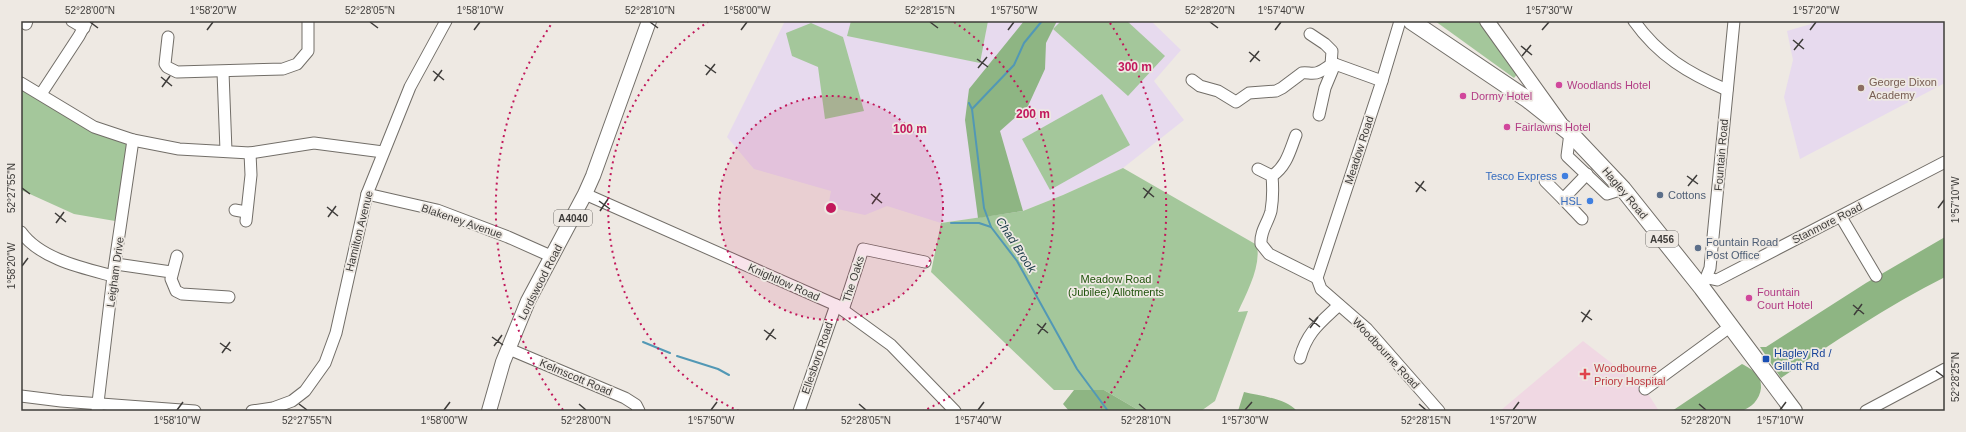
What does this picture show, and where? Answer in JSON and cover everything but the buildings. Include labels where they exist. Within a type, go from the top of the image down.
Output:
[{"type":"highway","name":"Hagley Road","points":[[1411,21],[1528,99],[1566,128],[1623,189],[1705,283],[1732,326],[1794,411]]},
{"type":"main road","name":"Lordswood Road","points":[[489,411],[509,349],[528,301],[553,257],[585,194],[649,21]]},
{"type":"main road","points":[[1487,21],[1566,128]]},
{"type":"main road","points":[[1526,74],[1528,99]]},
{"type":"street","points":[[41,94],[85,25],[72,21]]},
{"type":"street","points":[[168,37],[165,64],[167,67],[177,72],[223,72],[283,69],[298,64],[308,51],[308,21]]},
{"type":"street","name":"Hamilton Avenue","points":[[252,411],[274,408],[292,401],[305,391],[325,363],[336,332],[367,194],[410,87],[446,21]]},
{"type":"street","name":"Meadow Road","points":[[1317,278],[1382,81],[1400,21]]},
{"type":"street","points":[[1634,21],[1647,39],[1666,57],[1701,79],[1727,90]]},
{"type":"street","name":"Fountain Road","points":[[1705,283],[1710,268],[1734,21]]},
{"type":"street","points":[[1310,34],[1325,44],[1332,51],[1333,65],[1325,88],[1319,115]]},
{"type":"street","points":[[1192,80],[1200,86],[1218,91],[1236,102],[1249,93],[1276,91],[1302,73],[1310,74],[1319,72],[1333,65],[1382,81]]},
{"type":"street","points":[[223,72],[226,151]]},
{"type":"street","points":[[21,83],[94,127],[133,140],[179,149],[250,152],[314,143],[383,152]]},
{"type":"street","points":[[1566,128],[1568,156],[1607,194],[1623,189]]},
{"type":"street","points":[[1272,176],[1280,171],[1285,164],[1296,135]]},
{"type":"street","name":"Leigham Drive","points":[[98,407],[113,276],[116,264],[133,140]]},
{"type":"street","points":[[242,214],[251,175],[250,152]]},
{"type":"street","name":"Stanmore Road","points":[[1705,283],[1717,280],[1945,162]]},
{"type":"street","points":[[1258,169],[1272,176]]},
{"type":"street","points":[[1563,199],[1587,174]]},
{"type":"street","points":[[1272,176],[1273,196],[1270,212],[1262,231],[1261,244],[1269,254],[1317,278]]},
{"type":"street","points":[[1545,181],[1582,219]]},
{"type":"street","name":"Blakeney Avenue","points":[[367,194],[436,210],[508,236],[553,257]]},
{"type":"street","name":"Knightlow Road","points":[[585,194],[840,307],[891,345],[955,411]]},
{"type":"street","points":[[1841,217],[1876,276]]},
{"type":"street","points":[[22,238],[52,256],[80,267],[113,276]]},
{"type":"street","name":"The Oaks","points":[[840,307],[865,244],[925,262]]},
{"type":"street","points":[[177,256],[171,272],[171,279],[176,291],[182,294],[229,298]]},
{"type":"street","points":[[116,264],[171,272]]},
{"type":"street","name":"Woodbourne Road","points":[[1317,278],[1321,289],[1367,329],[1440,411]]},
{"type":"street","points":[[1300,358],[1304,342],[1315,328],[1339,305]]},
{"type":"street","name":"Ellesboro Road","points":[[799,411],[840,307]]},
{"type":"street","points":[[1645,389],[1732,326]]},
{"type":"street","name":"Kelmscott Road","points":[[509,349],[626,398],[636,405],[639,411]]},
{"type":"street","points":[[1866,411],[1945,369]]},
{"type":"street","points":[[21,396],[98,407],[195,411]]},
{"type":"shaded area","points":[[785,21],[1151,21],[1181,50],[1154,81],[1184,120],[1123,168],[1023,211],[941,223],[887,206],[865,215],[828,207],[831,191],[754,169],[727,137]]},
{"type":"shaded area","name":"George Dixon Academy","points":[[1811,21],[1945,21],[1945,83],[1800,159],[1784,97],[1793,60],[1787,31],[1811,24]]},
{"type":"shaded area","name":"Woodbourne Priory Hospital","points":[[1583,341],[1645,389],[1659,411],[1500,411]]},
{"type":"green space","points":[[851,21],[988,21],[980,63],[847,36]]},
{"type":"green space","points":[[1024,21],[1057,21],[1046,43],[1045,69],[1028,106],[1000,131],[1023,211],[978,218],[965,120],[969,89]]},
{"type":"green space","points":[[1061,21],[1127,21],[1165,56],[1128,96],[1053,29]]},
{"type":"green space","points":[[1435,21],[1480,21],[1518,73],[1514,78]]},
{"type":"green space","points":[[811,23],[843,37],[864,111],[825,119],[818,67],[792,56],[786,33]]},
{"type":"green space","points":[[21,88],[91,131],[129,144],[115,221],[74,214],[21,190]]},
{"type":"green space","points":[[1102,94],[1130,145],[1050,190],[1022,139]]},
{"type":"green space","name":"Meadow Road (Jubilee) Allotments","points":[[1123,168],[1257,245],[1258,253],[1255,271],[1238,312],[1248,311],[1215,401],[1201,411],[1140,411],[1104,390],[1054,390],[931,272],[941,223],[1023,211]]},
{"type":"green space","points":[[1945,237],[1945,277],[1882,312],[1781,378],[1760,347],[1766,347],[1866,283]]},
{"type":"green space","points":[[1742,364],[1756,373],[1761,383],[1759,396],[1751,406],[1740,411],[1672,411]]},
{"type":"green space","points":[[1074,390],[1104,390],[1140,411],[1069,411],[1063,404]]},
{"type":"green space","points":[[1244,392],[1279,400],[1297,411],[1238,411]]},
{"type":"waterway","name":"Chad Brook","points":[[1042,21],[1024,43],[1014,65],[972,109],[984,208],[991,227],[1017,261],[1077,369],[1108,411]]},
{"type":"waterway","name":"Chad Brook","points":[[969,103],[972,109]]},
{"type":"waterway","points":[[951,223],[979,223],[991,227]]},
{"type":"waterway","points":[[643,342],[670,353]]},
{"type":"waterway","points":[[677,356],[718,369],[729,375]]},
{"type":"place","name":"Woodlands Hotel","points":[[1559,85]]},
{"type":"place","name":"George Dixon Academy","points":[[1861,88]]},
{"type":"place","name":"Dormy Hotel","points":[[1463,96]]},
{"type":"place","name":"Fairlawns Hotel","points":[[1507,127]]},
{"type":"place","name":"Tesco Express","points":[[1565,176]]},
{"type":"place","name":"Cottons","points":[[1660,195]]},
{"type":"place","name":"HSL","points":[[1590,201]]},
{"type":"place","name":"Fountain Road Post Office","points":[[1698,248]]},
{"type":"place","name":"Fountain Court Hotel","points":[[1749,298]]},
{"type":"place","name":"Hagley Rd / Gillott Rd","points":[[1766,359]]},
{"type":"place","name":"Woodbourne Priory Hospital","points":[[1585,374]]}]
